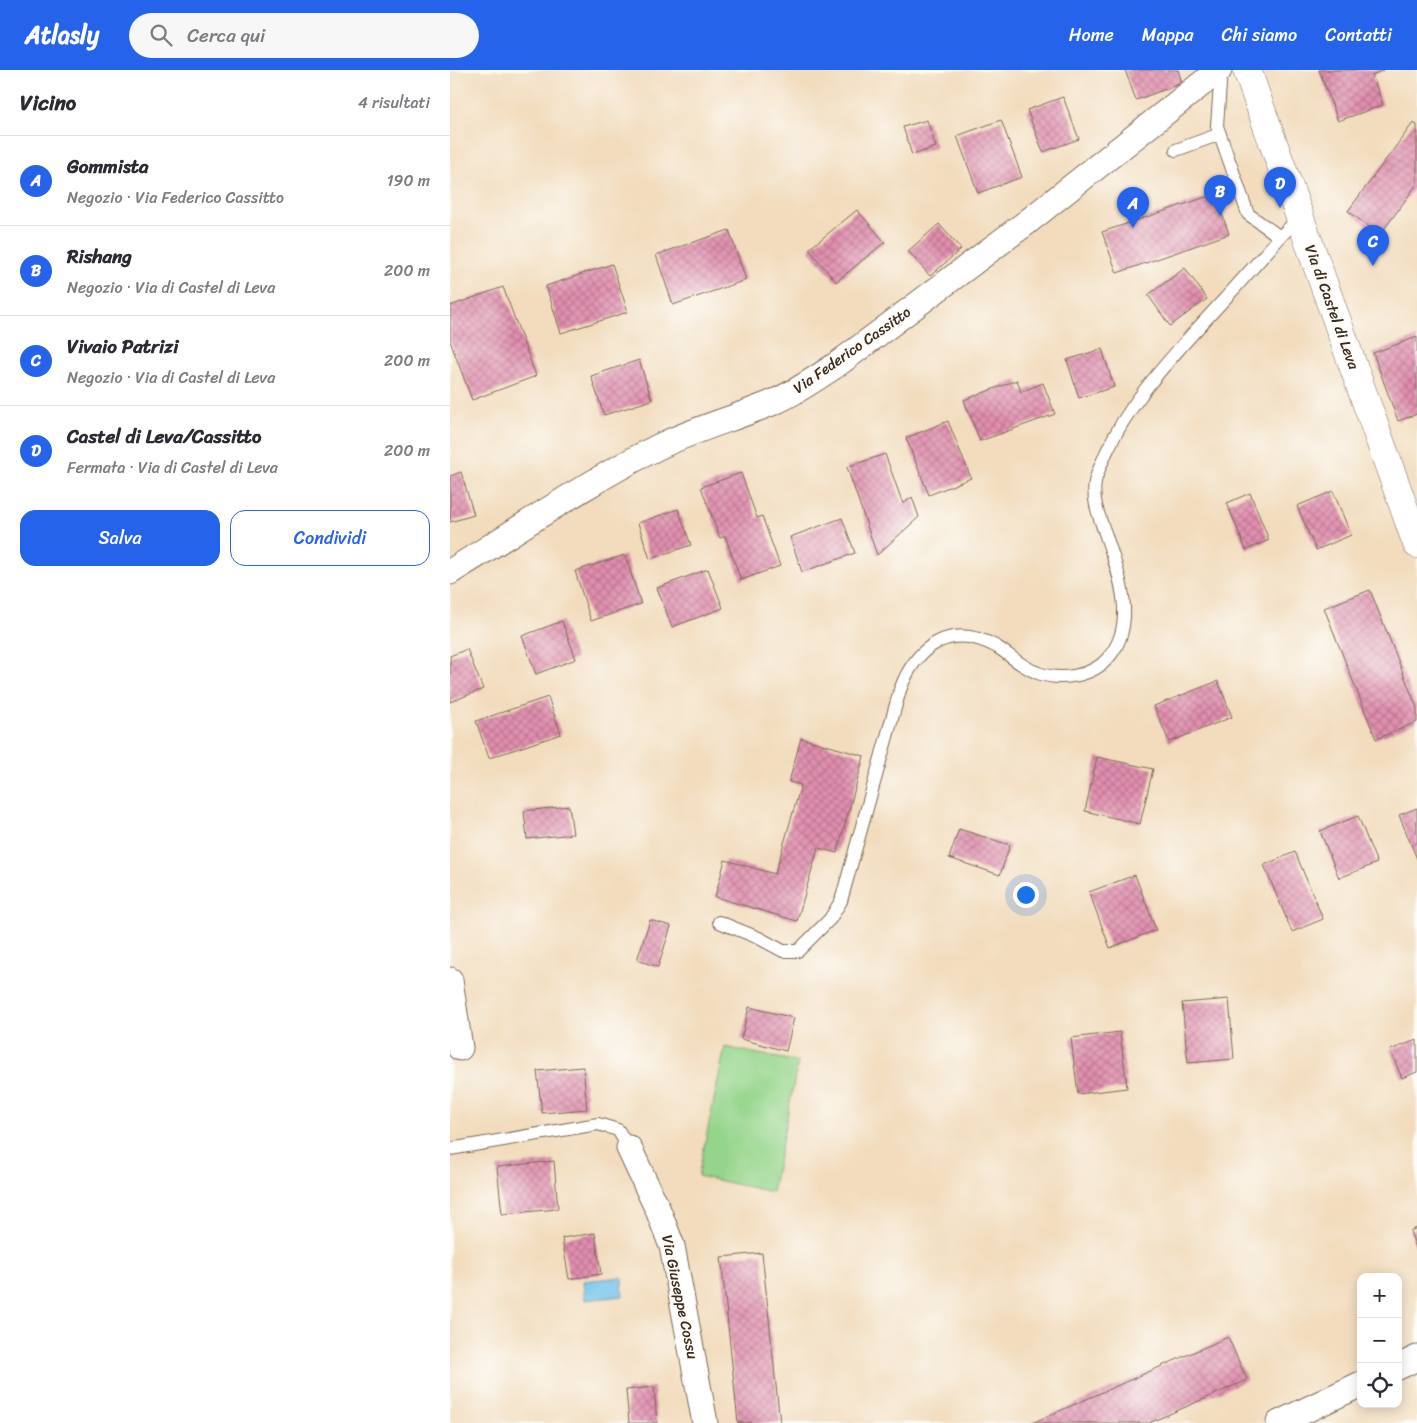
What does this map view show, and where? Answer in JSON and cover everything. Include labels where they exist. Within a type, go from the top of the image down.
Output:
[{"type":"street","name":"Via Federico Cassitto","points":[[450,572],[638,457],[697,430],[734,418],[775,401],[814,380],[1026,223],[1220,70]]},
{"type":"street","name":"Via di Castel di Leva","points":[[1247,70],[1417,544]]},
{"type":"street","points":[[450,980],[460,1048]]},
{"type":"street","name":"Via Giuseppe Cossu","points":[[628,1148],[658,1210],[672,1246],[705,1423]]},
{"type":"street","points":[[1402,1364],[1417,1358]]},
{"type":"street","points":[[1279,1423],[1357,1386]]},
{"type":"lane","points":[[1220,70],[1217,126],[1248,214],[1280,237]]},
{"type":"lane","points":[[1176,150],[1220,134]]},
{"type":"lane","points":[[719,922],[784,950],[798,951],[830,919],[841,901],[883,747],[904,681],[913,665],[929,646],[954,636],[972,638],[990,644],[1030,670],[1049,676],[1078,675],[1089,672],[1108,659],[1121,636],[1124,609],[1119,574],[1094,504],[1096,480],[1101,466],[1119,427],[1140,394],[1300,217]]},
{"type":"lane","points":[[450,1149],[598,1124],[618,1130],[628,1148]]},
{"type":"green space","points":[[725,1047],[798,1062],[772,1192],[698,1176]]},
{"type":"water","points":[[622,1277],[623,1296],[585,1300],[583,1281]]},
{"type":"building","points":[[1125,70],[1178,70],[1182,83],[1136,100]]},
{"type":"building","points":[[1319,70],[1384,70],[1372,75],[1383,105],[1338,121]]},
{"type":"building","points":[[1063,97],[1079,139],[1043,152],[1027,110]]},
{"type":"building","points":[[927,120],[936,147],[912,155],[903,127]]},
{"type":"building","points":[[1001,120],[1022,177],[978,193],[957,136]]},
{"type":"building","points":[[1413,123],[1417,125],[1417,184],[1380,235],[1348,211]]},
{"type":"building","points":[[1215,194],[1229,234],[1117,273],[1102,232]]},
{"type":"building","points":[[857,210],[885,242],[836,282],[809,249]]},
{"type":"building","points":[[939,224],[961,249],[930,276],[908,251]]},
{"type":"building","points":[[729,230],[746,280],[673,305],[656,255]]},
{"type":"building","points":[[612,264],[628,312],[561,333],[546,286]]},
{"type":"building","points":[[1185,268],[1207,299],[1170,326],[1148,295]]},
{"type":"building","points":[[503,287],[536,376],[472,400],[450,341],[450,306]]},
{"type":"building","points":[[1417,337],[1417,414],[1398,421],[1373,353]]},
{"type":"building","points":[[1102,349],[1114,387],[1079,398],[1067,360]]},
{"type":"building","points":[[639,360],[652,400],[604,415],[591,376]]},
{"type":"building","points":[[1017,380],[1021,392],[1043,383],[1055,414],[980,441],[964,400]]},
{"type":"building","points":[[948,421],[971,478],[929,495],[906,438]]},
{"type":"building","points":[[885,454],[903,504],[912,497],[919,517],[877,555],[847,467]]},
{"type":"building","points":[[461,472],[474,515],[450,522],[450,476]]},
{"type":"building","points":[[741,473],[757,518],[762,516],[780,566],[741,580],[725,536],[720,538],[701,487]]},
{"type":"building","points":[[1333,491],[1351,535],[1316,550],[1297,506]]},
{"type":"building","points":[[1250,493],[1269,540],[1246,550],[1227,503]]},
{"type":"building","points":[[678,509],[691,545],[650,559],[638,523]]},
{"type":"building","points":[[842,518],[855,553],[802,572],[790,537]]},
{"type":"building","points":[[625,555],[641,604],[591,621],[575,571]]},
{"type":"building","points":[[708,569],[723,608],[672,627],[657,588]]},
{"type":"building","points":[[1370,590],[1417,708],[1417,722],[1376,739],[1324,608]]},
{"type":"building","points":[[562,621],[576,659],[536,674],[522,636]]},
{"type":"building","points":[[467,649],[483,689],[450,702],[450,656]]},
{"type":"building","points":[[1218,681],[1232,717],[1169,742],[1154,706]]},
{"type":"building","points":[[548,697],[561,734],[489,758],[476,721]]},
{"type":"building","points":[[801,738],[864,756],[837,853],[818,848],[797,921],[715,897],[725,860],[775,874],[801,785],[789,782]]},
{"type":"building","points":[[1097,757],[1153,769],[1140,824],[1085,811]]},
{"type":"building","points":[[569,806],[573,834],[527,839],[524,811]]},
{"type":"building","points":[[1417,808],[1417,859],[1399,815]]},
{"type":"building","points":[[1358,816],[1377,863],[1339,878],[1320,831]]},
{"type":"building","points":[[959,829],[1010,845],[1000,875],[949,858]]},
{"type":"building","points":[[1295,852],[1323,919],[1292,932],[1264,865]]},
{"type":"building","points":[[1135,875],[1156,930],[1110,948],[1089,892]]},
{"type":"building","points":[[650,920],[671,926],[658,967],[637,960]]},
{"type":"building","points":[[1229,999],[1234,1059],[1188,1063],[1182,1003]]},
{"type":"building","points":[[749,1007],[794,1018],[786,1051],[741,1039]]},
{"type":"building","points":[[1120,1032],[1127,1088],[1078,1094],[1071,1038]]},
{"type":"building","points":[[1417,1040],[1417,1072],[1402,1078],[1390,1050]]},
{"type":"building","points":[[583,1067],[587,1109],[542,1113],[537,1071]]},
{"type":"building","points":[[554,1161],[558,1209],[502,1214],[497,1167]]},
{"type":"building","points":[[1417,1228],[1417,1251],[1410,1231]]},
{"type":"building","points":[[595,1233],[601,1274],[569,1279],[562,1238]]},
{"type":"building","points":[[762,1253],[780,1423],[738,1423],[721,1257]]},
{"type":"building","points":[[1228,1337],[1247,1380],[1149,1423],[1032,1423]]},
{"type":"building","points":[[654,1387],[657,1423],[629,1423],[626,1390]]},
{"type":"place","name":"Castel di Leva/Cassitto","points":[[1280,208]]},
{"type":"place","name":"Rishang","points":[[1220,216]]},
{"type":"place","name":"Gommista","points":[[1133,228]]},
{"type":"place","name":"Vivaio Patrizi","points":[[1373,266]]}]
